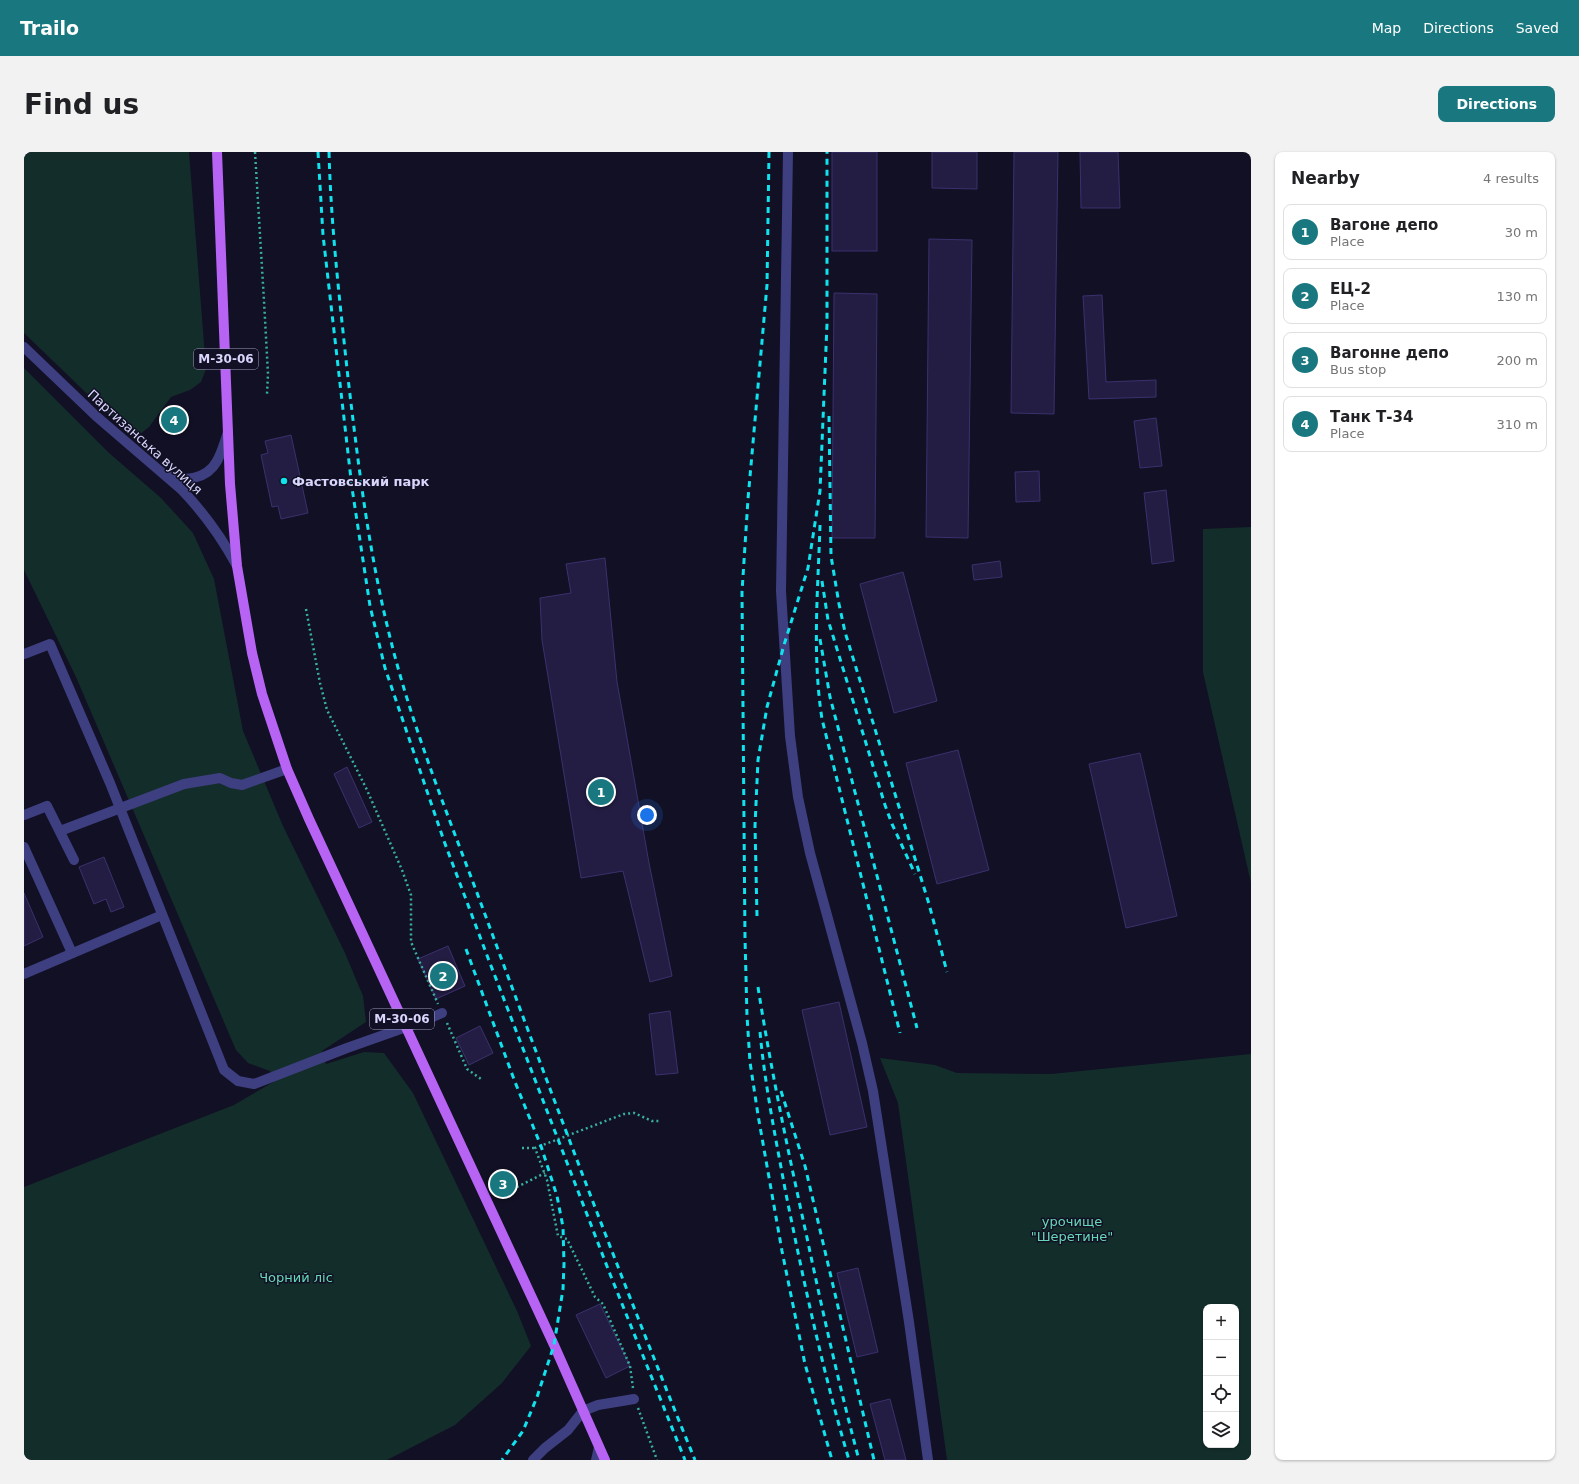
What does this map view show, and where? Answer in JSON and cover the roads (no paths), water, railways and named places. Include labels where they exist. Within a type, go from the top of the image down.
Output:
[{"type":"main road","name":"М-30-06","points":[[217,152],[232,520],[237,566],[252,653],[262,694],[287,769],[312,826],[605,1460]]},
{"type":"street","points":[[788,152],[781,591],[790,736],[798,797],[810,853],[862,1043],[873,1091],[909,1322],[928,1460]]},
{"type":"street","name":"Партизанська вулиця","points":[[24,347],[96,416],[194,502],[224,543],[237,566]]},
{"type":"street","points":[[158,470],[174,478],[185,479],[198,477],[210,470],[218,461],[228,432]]},
{"type":"street","points":[[24,654],[50,644],[120,808],[224,1070],[238,1081],[254,1084],[442,1013]]},
{"type":"street","points":[[60,831],[184,784],[220,778],[242,786],[287,769]]},
{"type":"street","points":[[24,815],[47,806],[74,860]]},
{"type":"street","points":[[24,847],[72,953]]},
{"type":"street","points":[[24,974],[162,915]]},
{"type":"street","points":[[533,1460],[545,1448],[568,1430],[583,1411],[598,1405],[634,1399]]},
{"type":"street","points":[[596,1460],[599,1447]]},
{"type":"railway","points":[[318,152],[323,235],[352,488],[370,606],[385,668],[444,841],[488,958],[610,1274],[685,1460]]},
{"type":"railway","points":[[329,152],[336,265],[360,473],[369,536],[381,598],[398,667],[434,780],[616,1261],[695,1460]]},
{"type":"railway","points":[[769,152],[767,285],[748,499],[742,592],[747,1016],[750,1062],[782,1251],[805,1364],[832,1460]]},
{"type":"railway","points":[[757,916],[755,826],[758,760],[767,707],[784,645],[808,568],[820,491],[827,324],[827,152]]},
{"type":"railway","points":[[829,416],[831,556],[839,604],[845,632],[929,904],[947,972]]},
{"type":"railway","points":[[820,525],[816,647],[822,719],[900,1033]]},
{"type":"railway","points":[[822,581],[828,620],[885,805],[915,874]]},
{"type":"railway","points":[[820,639],[830,697],[917,1028]]},
{"type":"railway","points":[[466,949],[515,1082],[541,1146],[557,1196],[563,1227],[563,1289],[554,1345],[537,1397],[523,1431],[502,1460]]},
{"type":"railway","points":[[758,987],[774,1080],[818,1290],[859,1460]]},
{"type":"railway","points":[[760,1032],[771,1113],[786,1194],[822,1361],[849,1460]]},
{"type":"railway","points":[[781,1091],[805,1166],[874,1460]]},
{"type":"place","name":"Танк Т-34","points":[[174,420]]},
{"type":"place","name":"Фастовський парк","points":[[284,481]]},
{"type":"place","name":"Вагоне депо","points":[[601,792]]},
{"type":"place","name":"ЕЦ-2","points":[[443,976]]},
{"type":"place","name":"Вагонне депо","points":[[503,1184]]},
{"type":"park label","name":"урочище \"Шеретине\"","points":[[1072,1228]]},
{"type":"park label","name":"Чорний ліс","points":[[296,1277]]}]
